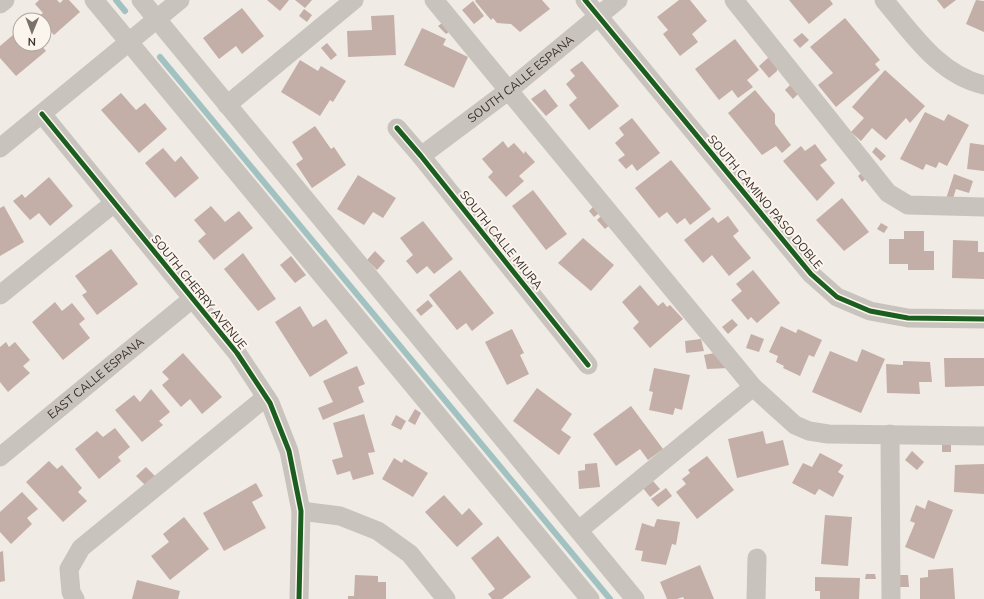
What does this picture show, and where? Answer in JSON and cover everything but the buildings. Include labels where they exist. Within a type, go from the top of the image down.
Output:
[{"type":"street","points":[[0,4],[4,0]]},
{"type":"street","points":[[94,0],[590,599]]},
{"type":"street","points":[[141,0],[635,599]]},
{"type":"street","points":[[0,148],[180,0]]},
{"type":"street","points":[[227,105],[354,0]]},
{"type":"street","points":[[434,0],[753,387],[795,425],[809,431],[828,434],[984,436]]},
{"type":"street","name":"SOUTH CAMINO PASO DOBLE","points":[[585,0],[811,274],[837,297],[870,311],[908,318],[984,319]]},
{"type":"street","name":"SOUTH CALLE ESPANA","points":[[422,156],[509,90],[618,0]]},
{"type":"street","points":[[734,0],[888,193],[908,205],[984,207]]},
{"type":"street","points":[[884,0],[932,56],[954,73],[984,85]]},
{"type":"street","name":"SOUTH CHERRY AVENUE","points":[[42,114],[237,353],[270,403],[289,451],[301,511],[299,599]]},
{"type":"street","name":"SOUTH CALLE MIURA","points":[[397,128],[422,156],[588,365]]},
{"type":"street","points":[[0,295],[114,203]]},
{"type":"street","name":"EAST CALLE ESPANA","points":[[0,457],[192,299]]},
{"type":"street","points":[[579,530],[753,387]]},
{"type":"street","points":[[75,599],[71,592],[69,570],[80,548],[266,398]]},
{"type":"street","points":[[890,434],[891,599]]},
{"type":"street","points":[[301,511],[340,516],[378,531],[410,554],[446,599]]},
{"type":"street","points":[[756,599],[757,558]]},
{"type":"waterway","points":[[116,0],[125,11]]},
{"type":"waterway","points":[[160,57],[610,599]]},
{"type":"cycle path","points":[[585,0],[811,274],[837,297],[870,311],[908,318],[984,319]]},
{"type":"cycle path","points":[[42,114],[237,353],[270,403],[289,451],[301,511],[299,599]]},
{"type":"cycle path","points":[[397,128],[588,365]]}]
